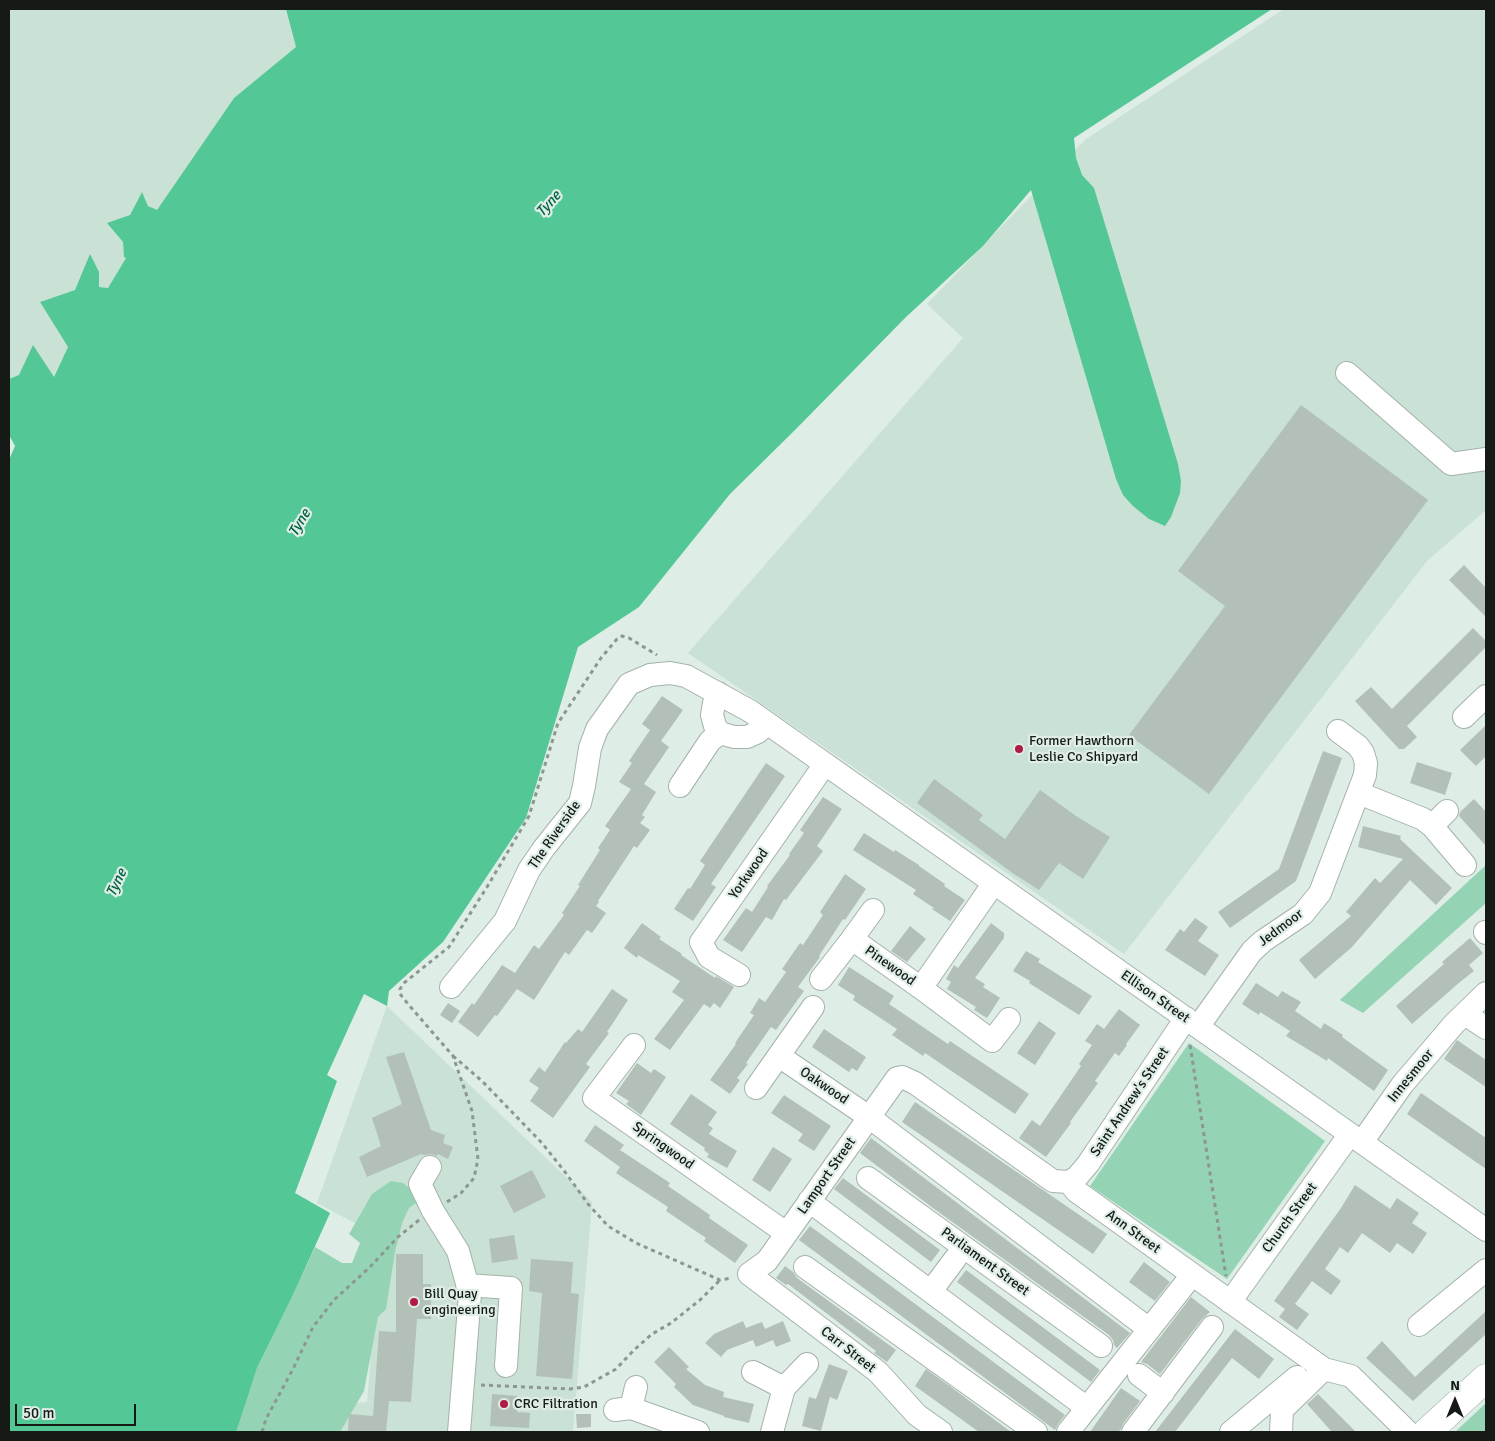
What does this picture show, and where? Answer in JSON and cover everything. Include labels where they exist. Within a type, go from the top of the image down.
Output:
[{"type":"main road","points":[[1427,1432],[1486,1378]]},
{"type":"street","points":[[1347,373],[1451,464],[1486,459]]},
{"type":"street","name":"The Riverside","points":[[451,987],[505,921],[529,870],[580,803],[590,748],[597,729],[629,684],[650,675],[674,674],[686,676],[750,711],[825,764]]},
{"type":"street","points":[[718,693],[712,715],[715,726],[720,733],[734,738],[747,737],[758,732],[767,724]]},
{"type":"street","points":[[1464,717],[1486,696]]},
{"type":"street","name":"Jedmoor","points":[[1192,1023],[1252,951],[1303,914],[1320,892],[1366,775],[1366,763],[1363,752],[1338,731]]},
{"type":"street","points":[[680,786],[710,741],[720,733]]},
{"type":"street","name":"Ellison Street","points":[[825,764],[1486,1230]]},
{"type":"street","name":"Yorkwood","points":[[739,974],[709,956],[701,942],[825,764]]},
{"type":"street","points":[[1359,793],[1423,819],[1440,818],[1465,865]]},
{"type":"street","name":"Pinewood","points":[[921,988],[994,883]]},
{"type":"street","points":[[852,939],[873,910]]},
{"type":"street","name":"Pinewood","points":[[820,979],[852,939],[992,1041],[1009,1019]]},
{"type":"street","name":"Innesmoor","points":[[1356,1138],[1454,1024],[1486,993]]},
{"type":"street","points":[[756,1088],[813,1007]]},
{"type":"street","points":[[1465,1014],[1486,1028]]},
{"type":"street","name":"Saint Andrew's Street","points":[[1069,1182],[1078,1177],[1192,1023]]},
{"type":"street","name":"Springwood","points":[[634,1045],[594,1098],[786,1233]]},
{"type":"street","name":"Oakwood","points":[[779,1056],[869,1117],[1149,1329]]},
{"type":"street","name":"Lamport Street","points":[[749,1274],[767,1260],[897,1078],[902,1077],[914,1083],[1053,1181],[1069,1182]]},
{"type":"street","name":"Church Street","points":[[1230,1302],[1356,1138]]},
{"type":"street","points":[[430,1167],[420,1184],[433,1211],[458,1251],[470,1294],[459,1432]]},
{"type":"street","name":"Parliament Street","points":[[868,1178],[1100,1346]]},
{"type":"street","name":"Ann Street","points":[[1069,1182],[1076,1192],[1319,1366]]},
{"type":"street","points":[[809,1201],[1087,1408]]},
{"type":"street","points":[[931,1292],[955,1259]]},
{"type":"street","points":[[805,1267],[1036,1432]]},
{"type":"street","points":[[1419,1325],[1486,1270]]},
{"type":"street","name":"Carr Street","points":[[749,1274],[878,1372],[917,1415],[941,1432]]},
{"type":"street","points":[[1068,1432],[1192,1274]]},
{"type":"street","points":[[467,1285],[511,1288],[506,1366]]},
{"type":"street","points":[[1133,1432],[1212,1327]]},
{"type":"street","points":[[772,1432],[784,1388],[807,1364]]},
{"type":"street","points":[[1231,1432],[1272,1398],[1319,1366]]},
{"type":"street","points":[[1282,1432],[1282,1410],[1319,1366]]},
{"type":"street","points":[[1319,1366],[1351,1376],[1408,1432]]},
{"type":"street","points":[[753,1372],[784,1388]]},
{"type":"street","points":[[1139,1375],[1163,1393]]},
{"type":"street","points":[[1269,1432],[1272,1398]]},
{"type":"street","points":[[628,1402],[698,1432]]},
{"type":"path","points":[[674,674],[665,660],[629,638],[622,636],[617,639],[601,658],[558,724],[529,816],[487,887],[449,947],[404,983],[400,989],[400,994],[453,1056],[482,1081],[542,1143],[588,1204],[608,1226],[675,1261],[720,1280]]},
{"type":"path","points":[[1192,1023],[1230,1302]]},
{"type":"path","points":[[262,1432],[266,1419],[313,1327],[334,1300],[414,1223],[461,1193],[474,1178],[478,1159],[472,1110],[453,1056]]},
{"type":"path","points":[[463,1384],[570,1389],[584,1387],[616,1369],[652,1334],[671,1323],[700,1300],[720,1280],[749,1274]]},
{"type":"shaded area","points":[[9,9],[286,9],[296,47],[234,98],[157,210],[148,206],[142,192],[130,215],[108,223],[123,242],[124,256],[126,258],[108,288],[99,287],[99,272],[75,290],[40,302],[68,347],[53,378],[19,375],[9,379]]},
{"type":"shaded area","points":[[1284,9],[1486,9],[1486,510],[1427,561],[1124,954],[688,653],[963,338],[927,304],[1086,139]]},
{"type":"shaded area","points":[[1486,865],[1486,903],[1363,1013],[1340,1000]]},
{"type":"shaded area","points":[[387,1006],[592,1202],[573,1432],[337,1432],[340,1405],[367,1402],[381,1237],[317,1203]]},
{"type":"shaded area","points":[[1189,1043],[1325,1141],[1227,1279],[1090,1186]]},
{"type":"shaded area","points":[[391,1181],[403,1183],[415,1193],[416,1203],[409,1208],[402,1223],[395,1252],[386,1309],[378,1317],[364,1391],[340,1432],[234,1432],[257,1368],[315,1247],[342,1263],[352,1263],[360,1243],[349,1234],[372,1194]]},
{"type":"shaded area","points":[[1486,1403],[1486,1432],[1455,1432]]},
{"type":"water","name":"Tyne","points":[[286,9],[1272,9],[1074,138],[1076,158],[1082,175],[1094,188],[1178,464],[1181,481],[1180,493],[1171,517],[1165,526],[1149,519],[1133,506],[1123,495],[1116,479],[1031,190],[983,246],[906,317],[730,494],[639,607],[578,647],[526,818],[443,942],[389,991],[387,1006],[364,994],[327,1075],[337,1081],[295,1193],[330,1213],[257,1368],[236,1432],[9,1432],[9,460],[15,446],[9,435],[9,379],[19,375],[33,345],[54,377],[68,347],[40,302],[75,290],[90,254],[99,272],[99,287],[108,288],[126,258],[124,257],[123,242],[107,223],[130,215],[142,192],[148,206],[157,210],[234,98],[296,47]]},
{"type":"building","points":[[1301,405],[1428,500],[1209,794],[1129,735],[1225,606],[1178,571]]},
{"type":"building","points":[[1464,565],[1486,588],[1486,617],[1449,580]]},
{"type":"building","points":[[1473,628],[1486,641],[1486,647],[1407,726],[1417,737],[1404,749],[1399,749],[1355,701],[1371,687],[1392,709]]},
{"type":"building","points":[[662,696],[683,710],[661,741],[669,747],[644,784],[656,792],[642,815],[645,817],[640,823],[650,830],[637,848],[634,846],[596,906],[606,913],[592,933],[587,930],[569,955],[565,952],[534,1000],[517,989],[497,1016],[495,1015],[478,1037],[458,1022],[472,1003],[474,1005],[502,965],[515,973],[534,945],[539,949],[564,915],[562,913],[580,886],[578,885],[610,830],[605,826],[631,789],[619,782],[632,763],[629,761],[650,730],[642,724]]},
{"type":"building","points":[[1486,725],[1486,756],[1476,766],[1460,750]]},
{"type":"building","points":[[1323,751],[1342,758],[1296,881],[1230,928],[1218,912],[1279,869]]},
{"type":"building","points":[[1417,762],[1452,773],[1445,795],[1410,783]]},
{"type":"building","points":[[766,763],[785,776],[711,884],[716,887],[693,921],[674,909],[688,888],[690,889],[705,865],[700,861]]},
{"type":"building","points":[[934,779],[983,815],[979,820],[1005,839],[1040,790],[1076,816],[1110,837],[1083,879],[1059,863],[1039,890],[917,803]]},
{"type":"building","points":[[823,797],[842,809],[817,846],[823,851],[786,900],[784,899],[772,920],[766,917],[742,952],[723,940],[746,908],[752,912],[767,886],[804,833],[800,830]]},
{"type":"building","points":[[1474,799],[1486,812],[1486,846],[1459,816],[1460,812]]},
{"type":"building","points":[[1363,826],[1401,836],[1400,839],[1452,888],[1436,905],[1410,880],[1352,947],[1315,979],[1299,960],[1351,916],[1346,912],[1375,878],[1380,883],[1403,859],[1358,847]]},
{"type":"building","points":[[864,833],[919,865],[945,884],[944,886],[965,900],[950,921],[913,894],[916,890],[853,850]]},
{"type":"building","points":[[845,874],[866,889],[845,920],[843,919],[820,957],[798,987],[804,991],[776,1030],[771,1027],[746,1063],[748,1064],[737,1078],[740,1080],[730,1094],[710,1080],[754,1015],[750,1013],[759,998],[765,1002],[786,972],[782,969],[800,943],[803,945],[823,915],[820,912]]},
{"type":"building","points":[[1195,918],[1208,927],[1198,941],[1219,955],[1205,976],[1165,950],[1180,929],[1184,932]]},
{"type":"building","points":[[642,923],[661,937],[659,939],[681,955],[715,978],[716,976],[734,987],[720,1008],[714,1003],[710,1008],[704,1004],[670,1050],[654,1039],[684,1000],[672,992],[680,981],[638,955],[637,958],[624,948]]},
{"type":"building","points":[[991,923],[1004,933],[1004,938],[975,978],[985,984],[983,987],[1000,998],[987,1018],[974,1010],[976,1007],[947,989],[951,982],[946,979],[954,965],[958,968]]},
{"type":"building","points":[[910,926],[926,939],[907,962],[891,951]]},
{"type":"building","points":[[1470,938],[1483,953],[1469,965],[1474,971],[1412,1024],[1396,1006],[1444,964],[1442,962]]},
{"type":"building","points":[[1026,951],[1040,959],[1038,962],[1092,996],[1079,1015],[1013,971]]},
{"type":"building","points":[[849,967],[894,996],[889,1004],[948,1044],[950,1041],[1029,1094],[1015,1114],[925,1053],[923,1056],[892,1035],[897,1029],[853,1000],[855,996],[838,985]]},
{"type":"building","points":[[1256,983],[1278,997],[1282,991],[1301,1002],[1295,1011],[1321,1029],[1324,1023],[1343,1035],[1342,1037],[1388,1070],[1374,1091],[1328,1058],[1327,1061],[1286,1036],[1290,1031],[1260,1012],[1259,1015],[1242,1004]]},
{"type":"building","points":[[612,989],[628,1000],[607,1032],[609,1033],[586,1064],[590,1067],[553,1118],[530,1101],[539,1088],[529,1081],[539,1067],[545,1072],[565,1042],[578,1029],[582,1032]]},
{"type":"building","points":[[448,1003],[460,1011],[452,1023],[440,1015]]},
{"type":"building","points":[[1119,1009],[1140,1025],[1119,1056],[1115,1053],[1095,1081],[1098,1083],[1046,1157],[1019,1138],[1032,1120],[1040,1126],[1081,1066],[1079,1064],[1092,1045],[1085,1041],[1097,1024],[1104,1029]]},
{"type":"building","points":[[1039,1021],[1056,1033],[1035,1065],[1017,1053]]},
{"type":"building","points":[[824,1029],[866,1057],[857,1071],[852,1068],[849,1072],[812,1047]]},
{"type":"building","points":[[1457,1040],[1486,1060],[1486,1087],[1444,1059]]},
{"type":"building","points":[[404,1052],[431,1130],[445,1135],[443,1143],[453,1147],[448,1159],[438,1154],[437,1156],[421,1154],[367,1177],[359,1157],[381,1146],[372,1118],[402,1104],[386,1057]]},
{"type":"building","points":[[637,1063],[651,1073],[654,1069],[666,1077],[641,1115],[626,1104],[629,1101],[616,1093]]},
{"type":"building","points":[[1421,1093],[1486,1138],[1486,1169],[1407,1114]]},
{"type":"building","points":[[691,1094],[717,1112],[708,1125],[713,1128],[709,1134],[737,1151],[727,1168],[707,1157],[709,1154],[704,1150],[705,1148],[670,1124]]},
{"type":"building","points":[[784,1095],[831,1126],[814,1151],[798,1141],[803,1134],[771,1113]]},
{"type":"building","points":[[915,1102],[1107,1234],[1093,1254],[902,1122]]},
{"type":"building","points":[[595,1125],[624,1145],[620,1150],[670,1183],[668,1186],[710,1215],[709,1218],[748,1245],[735,1263],[704,1241],[706,1238],[666,1211],[668,1207],[616,1173],[620,1167],[584,1141]]},
{"type":"building","points":[[871,1138],[1130,1333],[1117,1348],[1109,1335],[860,1153]]},
{"type":"building","points":[[773,1147],[792,1159],[770,1192],[752,1180]]},
{"type":"building","points":[[532,1170],[546,1197],[514,1213],[500,1186]]},
{"type":"building","points":[[843,1178],[940,1250],[931,1262],[834,1189]]},
{"type":"building","points":[[1355,1185],[1390,1209],[1397,1198],[1419,1213],[1412,1223],[1427,1233],[1413,1254],[1397,1243],[1390,1253],[1362,1233],[1348,1253],[1340,1247],[1325,1269],[1341,1281],[1331,1295],[1312,1281],[1295,1304],[1309,1314],[1297,1330],[1279,1317],[1285,1309],[1274,1301],[1341,1208]]},
{"type":"building","points":[[810,1226],[1065,1415],[1055,1430],[799,1240]]},
{"type":"building","points":[[514,1235],[518,1259],[492,1263],[489,1239]]},
{"type":"building","points":[[396,1254],[423,1254],[423,1284],[431,1284],[431,1319],[417,1319],[411,1402],[389,1401],[386,1432],[348,1432],[349,1414],[373,1416],[379,1331],[396,1332]]},
{"type":"building","points":[[531,1259],[573,1262],[571,1293],[579,1294],[572,1379],[536,1376],[542,1293],[529,1291]]},
{"type":"building","points":[[1144,1262],[1170,1282],[1155,1301],[1129,1282]]},
{"type":"building","points":[[785,1266],[797,1278],[896,1350],[887,1362],[874,1353],[876,1351],[788,1284],[786,1285],[776,1278]]},
{"type":"building","points":[[966,1270],[1100,1370],[1091,1382],[957,1282]]},
{"type":"building","points":[[1191,1297],[1210,1312],[1202,1319],[1160,1374],[1147,1364],[1141,1362]]},
{"type":"building","points":[[1486,1311],[1486,1334],[1413,1401],[1366,1358],[1382,1341],[1415,1377]]},
{"type":"building","points":[[743,1321],[746,1328],[762,1322],[765,1329],[783,1321],[791,1341],[776,1347],[773,1340],[756,1347],[753,1340],[727,1350],[721,1357],[705,1343],[714,1334]]},
{"type":"building","points":[[1235,1329],[1274,1359],[1259,1379],[1232,1358],[1175,1432],[1155,1432]]},
{"type":"building","points":[[669,1347],[689,1367],[686,1369],[705,1385],[724,1392],[723,1397],[754,1404],[749,1423],[724,1417],[693,1405],[674,1387],[676,1384],[654,1362]]},
{"type":"building","points":[[829,1364],[848,1371],[837,1400],[830,1397],[821,1431],[802,1426],[809,1397],[816,1399]]},
{"type":"building","points":[[926,1369],[1011,1432],[979,1432],[915,1386]]},
{"type":"building","points":[[1121,1388],[1140,1401],[1121,1429],[1118,1432],[1090,1432]]},
{"type":"building","name":"CRC Filtration","points":[[492,1394],[517,1396],[517,1412],[530,1413],[529,1428],[490,1426]]},
{"type":"building","points":[[1318,1394],[1356,1432],[1332,1432],[1307,1404]]},
{"type":"building","points":[[576,1414],[591,1414],[591,1427],[577,1428]]},
{"type":"place","name":"Former Hawthorn Leslie Co Shipyard","points":[[1019,749]]},
{"type":"place","name":"Bill Quay engineering","points":[[414,1302]]},
{"type":"place","name":"CRC Filtration","points":[[504,1404]]}]
